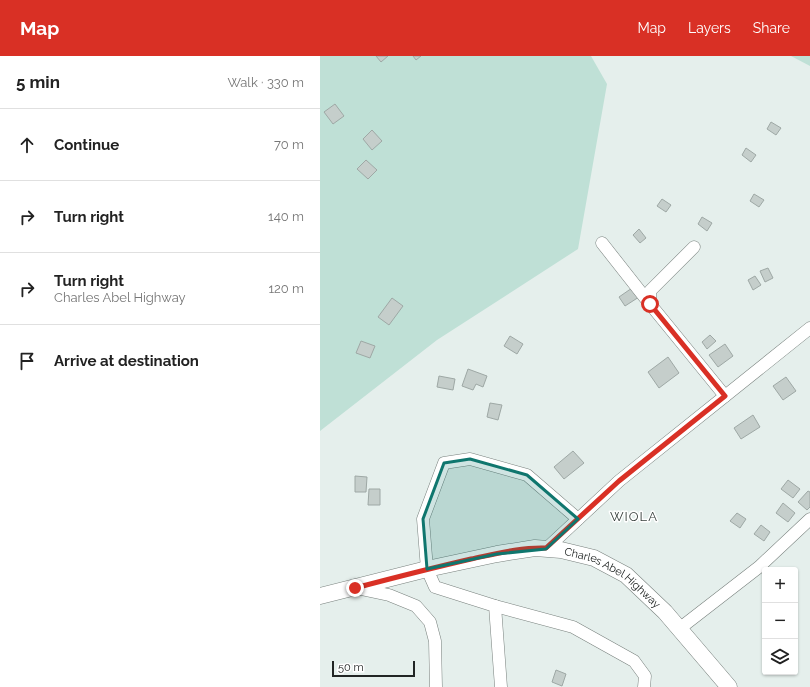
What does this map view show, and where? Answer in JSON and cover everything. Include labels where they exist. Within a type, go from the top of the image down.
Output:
[{"type":"main road","name":"Charles Abel Highway","points":[[320,596],[427,569],[497,554],[535,548],[561,550],[594,558],[626,576],[665,612],[729,687]]},
{"type":"street","points":[[602,243],[725,396]]},
{"type":"street","points":[[650,304],[650,291],[694,246]]},
{"type":"street","points":[[546,548],[619,481],[810,328]]},
{"type":"street","points":[[578,519],[528,475],[470,459],[444,463],[423,519],[427,569],[435,587],[495,606],[573,627],[634,661],[645,676],[644,687]]},
{"type":"street","points":[[679,629],[759,567],[810,519]]},
{"type":"street","points":[[355,588],[389,595],[416,606],[430,622],[435,641],[436,687]]},
{"type":"street","points":[[495,606],[501,687]]},
{"type":"highlighted area","points":[[470,459],[527,475],[578,519],[546,549],[497,554],[427,569],[423,519],[444,463]]},
{"type":"green space","points":[[320,56],[591,56],[607,84],[578,249],[437,340],[320,431]]},
{"type":"green space","points":[[791,56],[810,56],[810,66]]},
{"type":"building","points":[[376,56],[388,56],[381,62]]},
{"type":"building","points":[[413,56],[421,56],[416,60]]},
{"type":"building","points":[[335,104],[344,116],[333,124],[324,112]]},
{"type":"building","points":[[771,122],[781,128],[776,135],[767,129]]},
{"type":"building","points":[[372,130],[382,141],[372,150],[363,139]]},
{"type":"building","points":[[746,148],[756,155],[751,162],[742,155]]},
{"type":"building","points":[[366,160],[377,170],[368,179],[357,169]]},
{"type":"building","points":[[754,194],[764,200],[759,207],[750,201]]},
{"type":"building","points":[[662,199],[671,205],[666,212],[657,206]]},
{"type":"building","points":[[702,217],[712,223],[707,231],[698,224]]},
{"type":"building","points":[[639,229],[646,238],[640,243],[633,235]]},
{"type":"building","points":[[768,268],[773,278],[765,282],[760,271]]},
{"type":"building","points":[[755,276],[761,285],[753,290],[748,280]]},
{"type":"building","points":[[632,288],[639,297],[625,306],[619,297]]},
{"type":"building","points":[[392,298],[403,306],[389,325],[378,317]]},
{"type":"building","points":[[710,335],[716,341],[707,349],[702,342]]},
{"type":"building","points":[[510,336],[523,344],[517,354],[504,346]]},
{"type":"building","points":[[361,341],[375,346],[370,358],[356,353]]},
{"type":"building","points":[[725,344],[733,356],[718,367],[709,355]]},
{"type":"building","points":[[668,357],[679,373],[659,388],[648,372]]},
{"type":"building","points":[[468,369],[487,376],[483,387],[476,384],[473,390],[462,386]]},
{"type":"building","points":[[439,376],[455,379],[453,390],[437,387]]},
{"type":"building","points":[[786,377],[796,391],[783,400],[773,386]]},
{"type":"building","points":[[490,403],[502,405],[498,420],[487,417]]},
{"type":"building","points":[[753,415],[760,427],[741,439],[734,428]]},
{"type":"building","points":[[573,451],[584,463],[564,479],[554,467]]},
{"type":"building","points":[[355,476],[367,477],[366,492],[355,492]]},
{"type":"building","points":[[788,480],[800,489],[793,498],[781,489]]},
{"type":"building","points":[[369,489],[380,489],[380,505],[368,505]]},
{"type":"building","points":[[808,491],[810,492],[810,507],[807,510],[798,502]]},
{"type":"building","points":[[783,503],[795,513],[788,522],[776,513]]},
{"type":"building","points":[[737,513],[746,519],[740,528],[730,521]]},
{"type":"building","points":[[761,525],[770,532],[764,541],[754,534]]},
{"type":"building","points":[[556,670],[566,674],[562,686],[552,682]]},
{"type":"district","name":"WIOLA","points":[[634,516]]},
{"type":"route","points":[[355,588],[427,569],[497,554],[535,548],[546,548],[619,481],[725,396],[650,304]]}]
